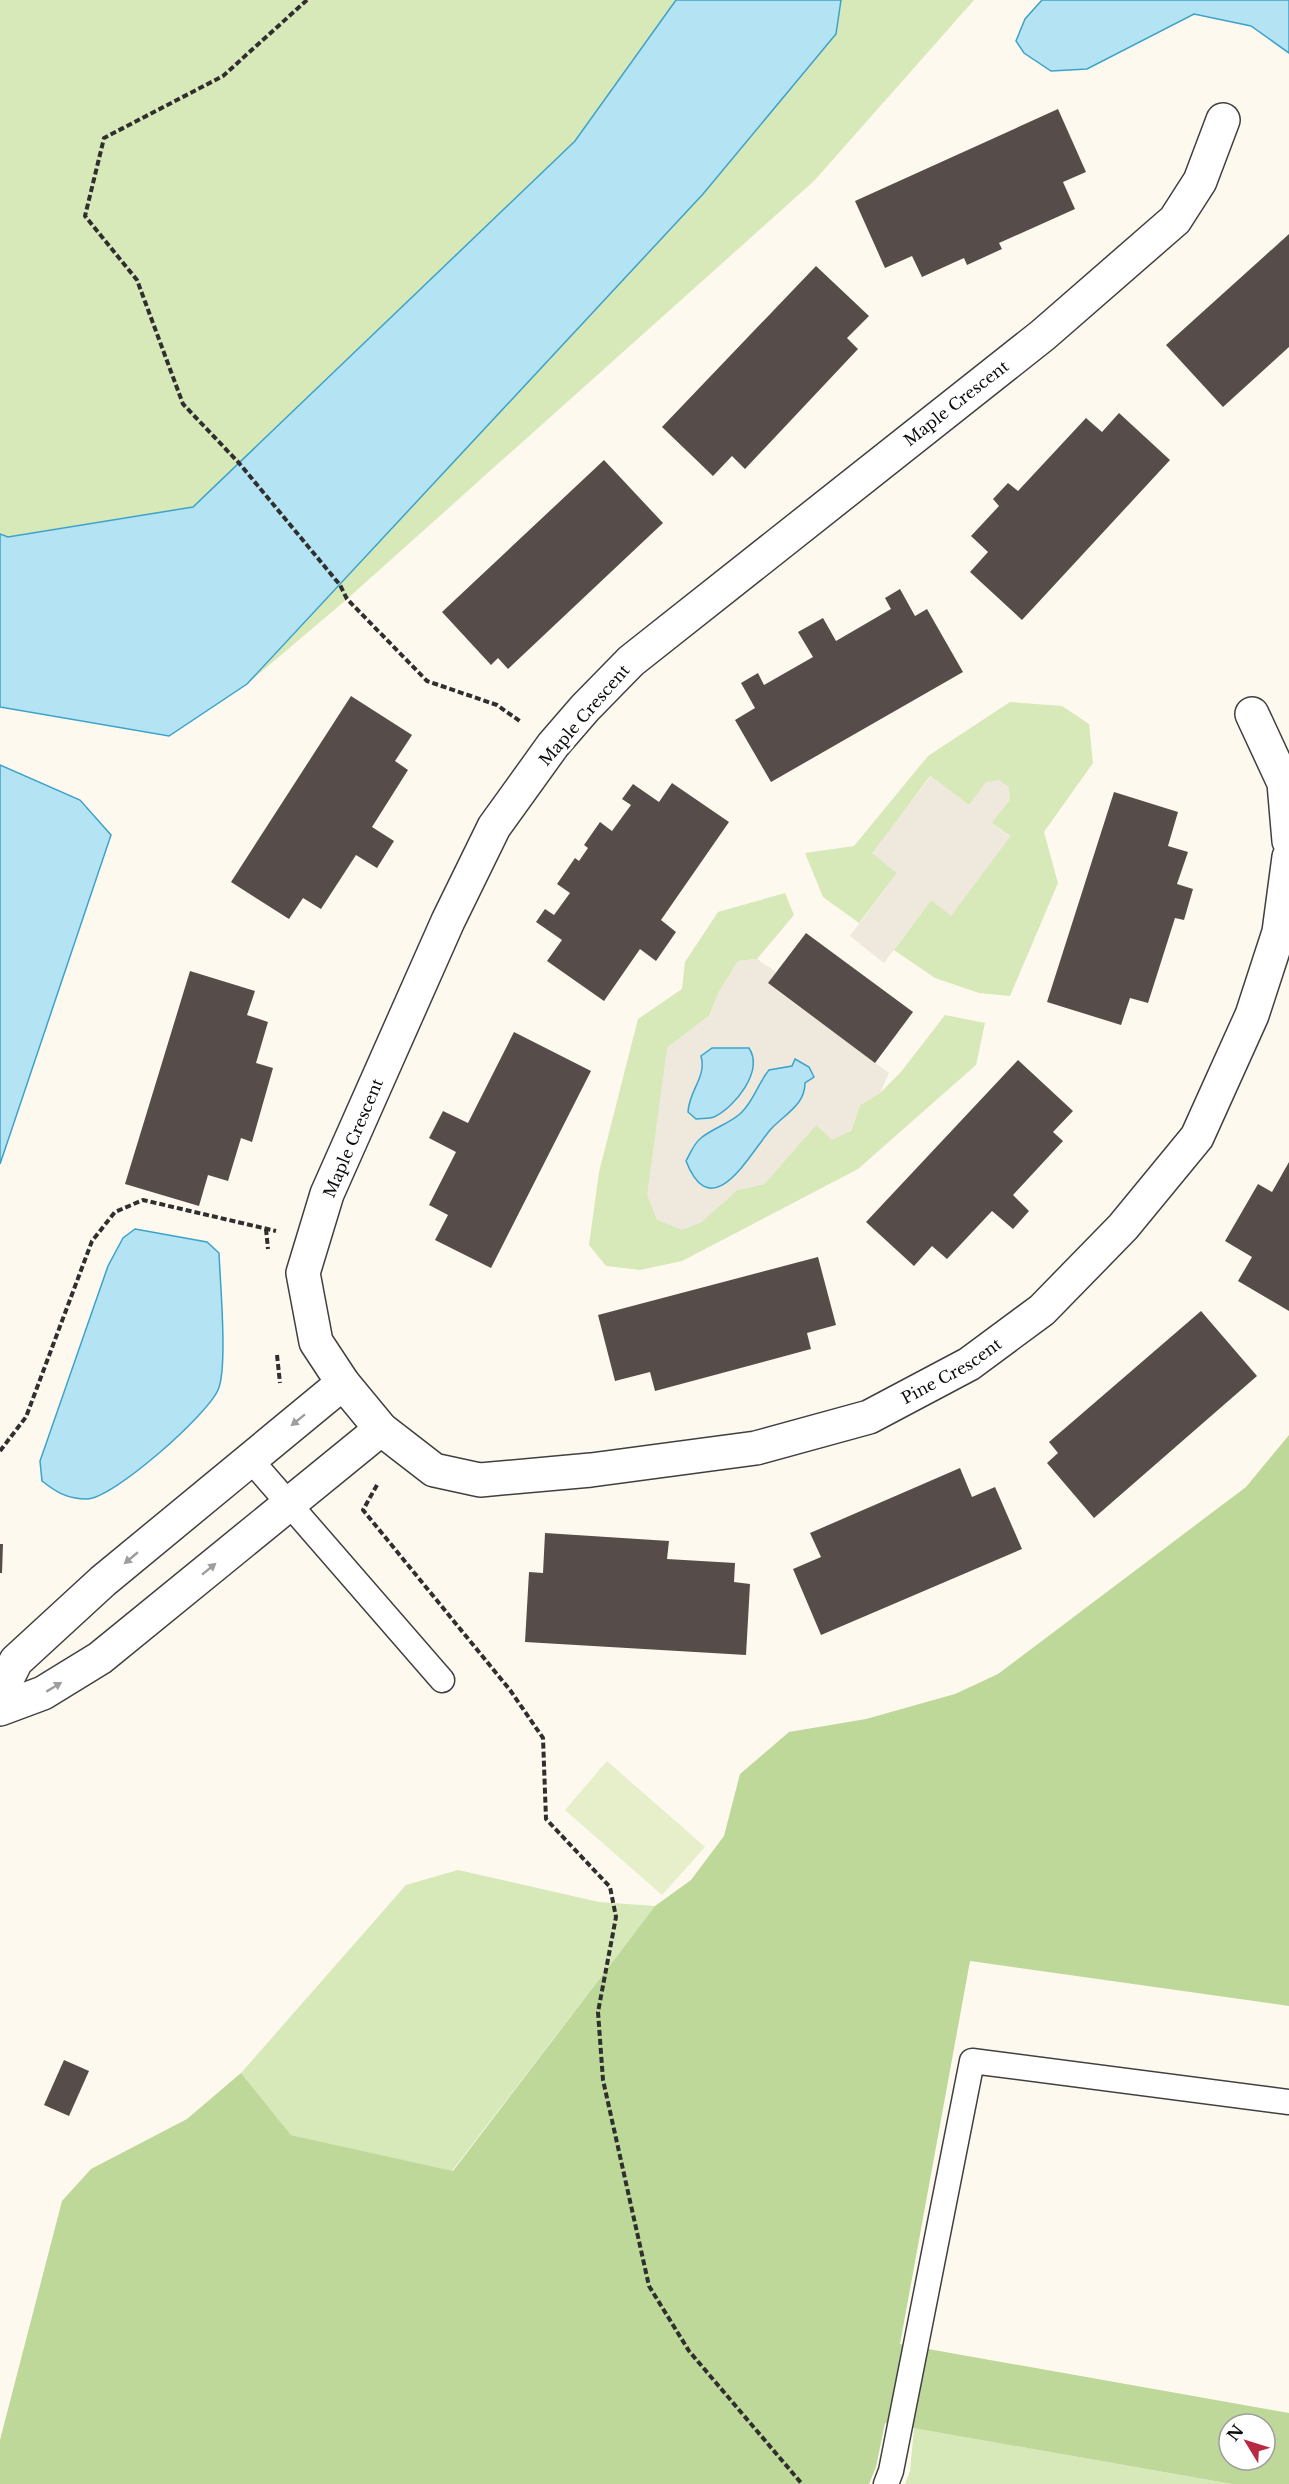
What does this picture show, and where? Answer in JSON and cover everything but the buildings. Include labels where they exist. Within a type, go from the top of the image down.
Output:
[{"type":"street","name":"Maple Crescent","points":[[351,1394],[316,1342],[303,1273],[327,1194],[448,921],[494,827],[553,745],[631,661],[1043,335],[1175,220],[1200,181],[1223,120]]},
{"type":"street","points":[[1252,714],[1284,783],[1289,841]]},
{"type":"street","name":"Pine Crescent","points":[[351,1394],[389,1435],[434,1470],[480,1480],[591,1470],[756,1448],[869,1418],[969,1364],[1042,1310],[1123,1227],[1197,1137],[1252,1016],[1279,933],[1289,857]]},
{"type":"street","points":[[0,1693],[16,1661],[103,1581],[250,1459],[351,1394]]},
{"type":"street","points":[[0,1709],[43,1693],[100,1658],[290,1504],[389,1435]]},
{"type":"lane","points":[[250,1459],[442,1680]]},
{"type":"lane","points":[[886,2484],[891,2471],[972,2061],[1289,2102]]},
{"type":"path","points":[[307,0],[223,76],[104,138],[85,216],[137,280],[183,404],[238,464],[340,585],[347,599],[427,681],[497,705],[553,745]]},
{"type":"path","points":[[0,1451],[26,1418],[92,1241],[115,1212],[143,1200],[314,1239]]},
{"type":"path","points":[[389,1435],[379,1481],[363,1510],[510,1690],[543,1738],[546,1819],[610,1887],[616,1917],[598,2012],[603,2080],[649,2286],[689,2351],[802,2484]]},
{"type":"green space","points":[[0,0],[676,0],[575,141],[193,507],[8,537],[0,534]]},
{"type":"green space","points":[[841,0],[974,0],[814,181],[347,599],[247,684],[703,194],[835,34]]},
{"type":"green space","points":[[1010,702],[1062,706],[1089,724],[1093,763],[1044,832],[1058,883],[1010,996],[979,993],[935,978],[894,950],[931,900],[951,915],[1010,836],[992,823],[986,783],[969,805],[930,776],[873,853],[897,873],[859,923],[823,897],[805,853],[854,846],[928,756]]},
{"type":"green space","points":[[785,893],[794,915],[757,959],[738,961],[719,992],[709,1016],[667,1048],[700,1223],[737,1190],[764,1184],[816,1125],[851,1131],[860,1105],[880,1093],[901,1072],[945,1015],[985,1023],[976,1065],[858,1169],[682,1261],[640,1270],[606,1266],[589,1245],[599,1172],[638,1019],[682,989],[685,962],[718,912]]},
{"type":"green space","points":[[1289,1435],[1289,2006],[970,1961],[900,2344],[1289,2413],[1289,2484],[1232,2484],[885,2423],[876,2467],[869,2484],[0,2484],[0,2440],[62,2201],[91,2169],[187,2119],[241,2073],[291,2135],[453,2171],[655,1906],[691,1880],[724,1836],[740,1774],[789,1732],[866,1719],[955,1694],[998,1674],[1246,1487]]},
{"type":"green space","points":[[607,1761],[705,1847],[662,1895],[565,1810]]},
{"type":"green space","points":[[458,1870],[599,1902],[655,1906],[452,2171],[291,2135],[241,2073],[406,1885]]},
{"type":"green space","points":[[914,2428],[1232,2484],[905,2484],[910,2471]]},
{"type":"shaded area","points":[[931,776],[969,805],[986,782],[999,780],[1009,787],[1010,800],[992,823],[1010,837],[951,916],[931,900],[884,963],[850,936],[897,873],[872,853]]},
{"type":"shaded area","points":[[757,959],[776,972],[768,984],[889,1073],[880,1093],[860,1105],[851,1131],[832,1140],[816,1125],[764,1184],[737,1190],[700,1223],[682,1230],[657,1220],[647,1195],[667,1048],[709,1016],[719,992],[738,961]]},
{"type":"water","points":[[676,0],[841,0],[836,34],[703,194],[247,684],[169,736],[0,707],[0,534],[8,537],[193,507],[575,141]]},
{"type":"water","points":[[1042,0],[1289,0],[1289,53],[1251,26],[1194,14],[1087,69],[1051,71],[1024,53],[1016,41],[1025,19]]},
{"type":"water","points":[[0,765],[80,800],[111,835],[0,1164]]},
{"type":"water","points":[[712,1048],[749,1048],[753,1057],[753,1067],[745,1087],[730,1105],[714,1117],[696,1119],[688,1112],[689,1104],[702,1071],[701,1056]]},
{"type":"water","points":[[795,1059],[809,1067],[814,1077],[805,1083],[798,1103],[771,1129],[730,1179],[719,1187],[707,1188],[696,1180],[686,1161],[696,1143],[741,1113],[769,1070],[792,1066]]},
{"type":"water","points":[[135,1229],[207,1242],[219,1253],[223,1344],[221,1379],[218,1390],[197,1417],[137,1471],[100,1495],[87,1499],[74,1498],[57,1492],[42,1481],[40,1461],[108,1266],[123,1238]]}]
